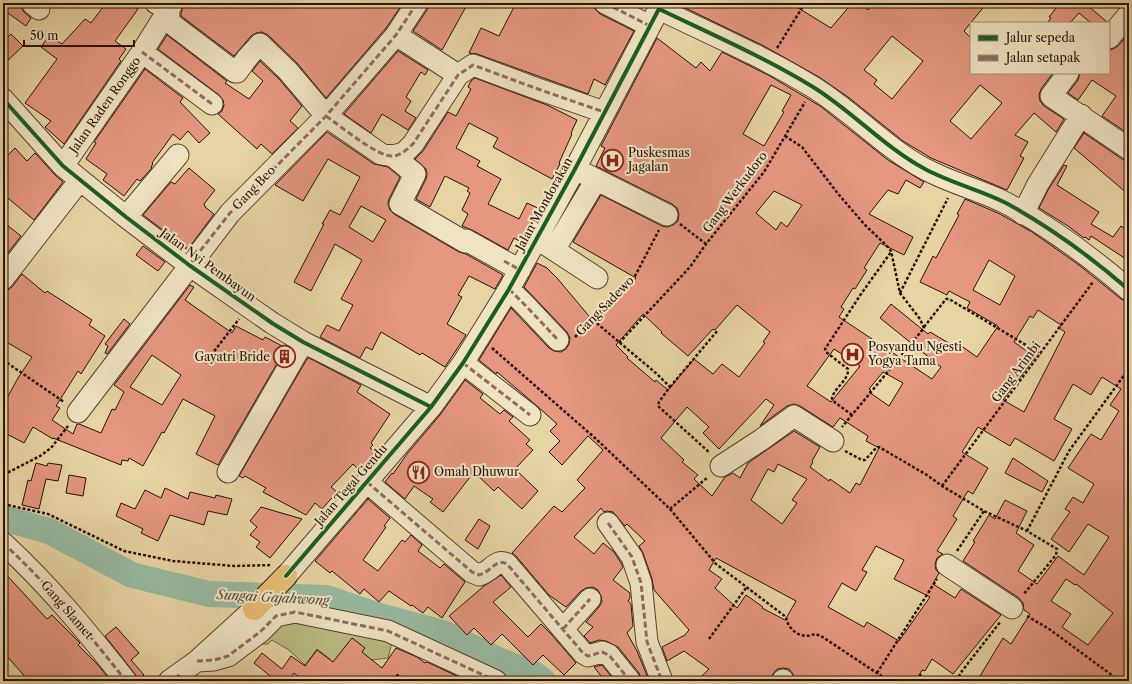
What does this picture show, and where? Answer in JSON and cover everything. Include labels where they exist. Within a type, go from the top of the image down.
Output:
[{"type":"main road","name":"Jalan Tegal Gendu","points":[[254,609],[279,570]]},
{"type":"street","name":"Gang Beo","points":[[78,412],[230,213],[326,116],[396,35],[417,3]]},
{"type":"street","points":[[606,3],[650,26]]},
{"type":"street","points":[[165,5],[169,14],[168,19],[172,25],[235,72],[237,72],[260,44],[288,71],[326,116],[381,154],[392,156],[404,153],[413,144],[458,75],[472,65],[476,65],[535,88],[604,112]]},
{"type":"street","name":"Jalan Raden Ronggo","points":[[63,166],[142,52],[165,5]]},
{"type":"street","points":[[661,6],[814,87],[889,144],[925,169],[1005,203],[1070,243],[1129,290]]},
{"type":"street","name":"Jalan Mondorakan","points":[[431,407],[463,363],[509,290],[512,265],[537,238],[661,6]]},
{"type":"street","points":[[1110,37],[1129,14]]},
{"type":"street","points":[[396,35],[458,75]]},
{"type":"street","points":[[142,52],[212,104]]},
{"type":"street","points":[[1067,74],[1051,96],[1129,149]]},
{"type":"street","name":"Jalan Nyi Pembayun","points":[[3,99],[63,166],[189,265],[272,323],[303,342],[431,407]]},
{"type":"street","points":[[1023,214],[1038,184],[1081,115]]},
{"type":"street","points":[[126,217],[178,155]]},
{"type":"street","points":[[392,156],[416,174],[400,204],[465,242],[466,240],[512,265]]},
{"type":"street","points":[[575,169],[667,215]]},
{"type":"street","points":[[3,279],[80,180]]},
{"type":"street","points":[[554,250],[596,180]]},
{"type":"street","points":[[537,238],[597,278]]},
{"type":"street","points":[[509,290],[558,340]]},
{"type":"street","points":[[228,472],[303,342]]},
{"type":"street","points":[[463,363],[530,415]]},
{"type":"street","name":"Jalan Tegal Gendu","points":[[279,570],[371,485],[431,407]]},
{"type":"street","points":[[721,466],[794,416],[833,441]]},
{"type":"street","points":[[371,485],[472,572],[479,576],[486,573],[498,562],[507,564],[588,656],[602,652],[609,655],[630,681]]},
{"type":"street","points":[[608,523],[632,557],[641,583],[646,642],[662,681]]},
{"type":"street","name":"Gang Slamet","points":[[3,544],[36,575],[84,628],[126,681]]},
{"type":"street","points":[[947,565],[1012,608]]},
{"type":"street","points":[[563,629],[590,599]]},
{"type":"street","name":"Jalan Tegal Gendu","points":[[177,679],[254,609]]},
{"type":"street","points":[[197,661],[214,660],[228,656],[260,632],[276,616],[295,612],[388,631],[490,680]]},
{"type":"path","points":[[768,62],[805,3]]},
{"type":"path","points":[[785,136],[802,148],[839,195],[865,225],[891,251],[900,293],[920,320],[924,328]]},
{"type":"path","points":[[900,293],[956,183]]},
{"type":"path","points":[[667,215],[706,244]]},
{"type":"path","points":[[852,415],[833,401],[832,398],[835,391],[847,375],[848,369],[826,352],[825,348],[863,290],[891,251]]},
{"type":"path","points":[[956,681],[962,671],[1057,552],[1057,549],[1027,531],[984,511],[879,447],[874,450],[868,458],[862,460],[835,446],[833,441],[836,434],[924,328],[946,299],[949,299],[1041,354]]},
{"type":"path","points":[[205,363],[249,306]]},
{"type":"path","points":[[593,320],[658,374],[670,387]]},
{"type":"path","points":[[670,510],[721,466],[721,464],[658,406],[659,402],[718,330]]},
{"type":"path","points":[[478,337],[574,418],[670,510],[716,564],[786,617],[787,624],[791,630],[804,637],[809,637],[814,634],[821,636],[889,681]]},
{"type":"path","points":[[3,360],[78,412],[51,448],[40,456],[7,473],[3,473]]},
{"type":"path","points":[[1027,531],[1069,451],[1125,374]]},
{"type":"path","points":[[3,504],[48,514],[124,551],[173,561],[279,570]]},
{"type":"path","points":[[877,673],[919,607],[984,511]]},
{"type":"path","points":[[709,639],[746,588]]},
{"type":"path","points":[[1012,608],[1035,620],[1120,681]]},
{"type":"path","points":[[394,681],[398,673]]},
{"type":"path","points":[[917,681],[921,674]]},
{"type":"green space","points":[[283,615],[393,638],[388,658],[371,660],[332,681],[318,681],[330,659],[317,649],[305,665],[289,650],[272,640],[268,644],[258,644]]},
{"type":"building","points":[[11,3],[20,3],[24,12],[31,18],[26,26],[5,11]]},
{"type":"building","points":[[106,3],[130,3],[138,9],[115,41],[126,49],[119,59],[121,61],[64,144],[45,127],[51,121],[25,103],[57,59],[41,47],[49,36],[62,44],[85,19],[91,23]]},
{"type":"building","points":[[184,3],[403,3],[386,28],[326,98],[297,63],[268,35],[262,32],[251,36],[234,56],[181,16]]},
{"type":"building","points":[[429,3],[468,3],[442,50],[413,31],[427,10]]},
{"type":"building","points":[[516,3],[593,3],[595,9],[600,14],[634,31],[605,85],[594,79],[588,94],[477,54],[469,53],[481,28],[499,36]]},
{"type":"building","points":[[675,3],[790,3],[831,28],[852,3],[859,3],[868,10],[874,3],[987,3],[964,31],[970,37],[970,74],[1052,74],[1041,89],[1039,95],[1040,101],[1044,106],[1064,119],[1056,132],[1034,113],[1015,135],[1028,142],[1020,156],[1024,158],[1007,190],[931,158],[903,141],[848,97],[819,77],[762,45]],"holes":[[[892,36],[923,61],[892,99],[874,84],[877,80],[864,70]],[[980,85],[1002,103],[971,139],[950,121]]]},
{"type":"building","points":[[1060,3],[1087,3],[1086,4],[1107,22],[1090,22],[1079,13],[1071,22],[1048,22],[1051,18],[1049,17]]},
{"type":"building","points":[[1129,33],[1129,134],[1102,116],[1116,96],[1092,80],[1078,100],[1068,93],[1078,80],[1080,74],[1110,74],[1110,50],[1118,46]]},
{"type":"building","points":[[11,34],[23,46],[3,65],[3,41]]},
{"type":"building","points":[[167,35],[227,81],[225,83],[249,99],[263,81],[252,71],[260,61],[279,79],[302,106],[290,121],[298,128],[272,154],[261,144],[257,149],[218,114],[222,111],[224,105],[223,100],[219,95],[158,49]]},
{"type":"building","points":[[657,38],[696,68],[701,62],[710,71],[722,52],[770,76],[820,106],[888,160],[924,182],[920,188],[906,180],[898,194],[888,190],[869,214],[913,237],[904,255],[880,243],[864,268],[867,270],[841,307],[844,309],[839,317],[932,379],[941,367],[880,318],[891,304],[928,334],[930,332],[957,348],[960,345],[977,357],[998,326],[967,308],[970,302],[949,291],[947,295],[920,282],[933,256],[936,258],[959,215],[957,214],[965,199],[1000,214],[1032,232],[1079,265],[1121,299],[1129,302],[1129,681],[977,681],[1003,638],[1011,644],[1030,614],[1024,610],[1023,603],[1019,598],[963,561],[989,515],[995,519],[1005,500],[1027,511],[1016,533],[1034,545],[1018,571],[1037,584],[1058,556],[1084,575],[1109,537],[1088,524],[1069,552],[1051,539],[1070,512],[1065,509],[1073,497],[1083,503],[1094,484],[1068,468],[1091,434],[1101,440],[1119,411],[1110,405],[1121,389],[1102,377],[1091,395],[1073,384],[1054,419],[1072,429],[1054,461],[1015,438],[1010,446],[978,427],[962,452],[988,468],[973,494],[968,491],[953,516],[957,519],[937,551],[943,554],[937,558],[935,564],[936,570],[939,573],[933,584],[955,598],[961,589],[1001,615],[953,674],[932,659],[925,671],[922,670],[916,681],[795,681],[793,674],[789,669],[783,668],[777,669],[773,674],[771,681],[697,681],[709,669],[684,651],[667,661],[662,647],[684,636],[689,630],[654,590],[652,579],[639,546],[645,541],[627,524],[625,526],[613,512],[604,512],[601,508],[574,537],[594,554],[603,543],[614,552],[621,563],[623,567],[613,580],[630,593],[630,598],[628,601],[631,604],[633,626],[627,633],[637,651],[648,678],[642,681],[639,673],[618,647],[606,641],[599,640],[590,643],[584,636],[593,627],[586,622],[602,602],[598,590],[593,587],[586,588],[581,591],[566,607],[549,595],[512,553],[554,506],[562,512],[585,488],[577,480],[603,450],[588,436],[562,465],[549,452],[560,441],[550,431],[557,424],[497,372],[496,374],[479,360],[511,308],[549,348],[554,351],[561,352],[566,349],[569,344],[570,338],[567,332],[524,287],[537,263],[547,268],[557,278],[594,322],[610,303],[612,306],[636,278],[573,242],[601,195],[662,226],[667,227],[678,221],[679,214],[677,208],[672,204],[596,166],[605,148],[601,146]],"holes":[[[771,85],[791,95],[782,111],[784,112],[764,146],[743,134]],[[774,191],[802,205],[787,227],[781,222],[776,230],[756,213]],[[989,260],[1015,276],[1000,305],[973,290]],[[737,305],[770,332],[763,342],[765,343],[739,377],[722,364],[713,374],[694,359],[668,390],[656,380],[655,382],[627,358],[628,357],[616,345],[643,314],[662,332],[661,333],[688,356],[713,329],[715,330]],[[1038,310],[1061,325],[1059,328],[1065,332],[1024,412],[1003,400],[1035,357],[1014,342],[1030,316],[1033,318]],[[834,349],[860,366],[831,402],[807,386]],[[883,372],[903,383],[889,406],[869,392],[871,390],[869,389]],[[766,399],[774,405],[760,426],[787,406],[794,404],[800,406],[833,427],[840,418],[868,436],[866,441],[879,448],[860,485],[856,483],[850,493],[830,479],[829,481],[810,467],[820,447],[794,431],[748,463],[740,478],[733,473],[725,477],[712,496],[694,479],[698,475],[682,462],[684,460],[661,438],[687,407],[709,427],[703,433],[719,449]],[[778,464],[807,479],[792,500],[797,503],[782,524],[751,500],[768,469],[774,472]],[[876,546],[904,560],[894,579],[930,597],[899,641],[867,622],[864,627],[828,607],[842,583],[856,591],[867,572],[862,570]],[[716,558],[796,601],[785,620],[762,608],[763,607],[746,595],[737,608],[715,588],[722,579],[709,570]],[[1066,579],[1075,585],[1076,584],[1113,613],[1088,645],[1062,627],[1071,614],[1051,601]]]},
{"type":"building","points":[[398,51],[428,70],[425,75],[421,72],[406,97],[411,101],[405,111],[416,118],[408,130],[382,114],[371,133],[344,114]]},
{"type":"building","points":[[145,69],[183,98],[180,102],[210,133],[199,143],[188,131],[180,140],[173,134],[152,163],[152,168],[140,181],[137,179],[124,196],[103,180],[107,174],[86,159],[96,143],[94,142]]},
{"type":"building","points":[[475,78],[547,105],[577,120],[559,163],[560,164],[552,179],[493,147],[498,138],[469,123],[456,148],[480,161],[477,166],[501,179],[488,204],[519,219],[527,203],[540,209],[521,242],[514,238],[508,250],[462,226],[468,214],[462,210],[470,193],[467,191],[469,188],[445,176],[430,207],[416,199],[427,174],[426,169],[415,159],[423,151],[448,112],[456,116],[471,89],[468,87],[471,81]]},
{"type":"building","points":[[327,132],[374,164],[388,167],[400,177],[388,204],[390,210],[394,214],[459,252],[466,254],[503,275],[495,289],[469,276],[458,295],[462,297],[447,324],[466,335],[445,367],[422,353],[420,355],[381,332],[372,350],[366,347],[360,358],[320,337],[327,325],[339,331],[353,305],[341,299],[362,260],[335,244],[311,291],[294,282],[330,210],[340,215],[360,177],[328,159],[303,201],[275,185]],"holes":[[[361,206],[386,220],[373,242],[349,227]]]},
{"type":"building","points":[[1084,133],[1122,159],[1129,161],[1129,195],[1074,148]]},
{"type":"building","points":[[15,148],[27,161],[35,153],[63,182],[34,220],[3,194],[3,160]]},
{"type":"building","points":[[1064,165],[1067,166],[1057,185],[1099,212],[1091,224],[1113,237],[1121,226],[1129,231],[1129,261],[1091,236],[1089,240],[1085,237],[1084,238],[1039,208],[1048,190]]},
{"type":"building","points":[[189,168],[215,190],[204,204],[205,207],[214,214],[188,249],[143,215],[171,182],[175,184]]},
{"type":"building","points":[[3,222],[21,236],[3,259]]},
{"type":"building","points":[[143,246],[165,262],[158,271],[136,255]]},
{"type":"building","points":[[22,274],[45,293],[47,291],[92,320],[89,325],[105,336],[81,374],[78,371],[56,406],[60,408],[52,420],[73,434],[77,424],[101,433],[112,409],[115,410],[124,392],[114,385],[190,285],[194,287],[185,300],[232,333],[236,326],[263,340],[265,337],[286,348],[218,465],[196,454],[215,416],[183,399],[143,466],[129,458],[128,461],[122,460],[121,465],[53,439],[33,427],[24,443],[3,432],[3,395],[7,398],[32,357],[3,340],[3,291],[12,287]],"holes":[[[152,355],[181,375],[162,405],[130,387]]]},
{"type":"building","points":[[124,319],[130,324],[107,354],[105,353],[108,346],[105,344]]},
{"type":"building","points":[[309,358],[361,385],[357,392],[390,414],[371,443],[373,445],[370,448],[376,453],[359,470],[353,464],[331,487],[337,492],[322,509],[315,503],[306,515],[263,492],[266,488],[245,476],[243,478],[239,476],[307,359]]},
{"type":"building","points":[[465,380],[483,394],[480,398],[500,414],[504,410],[513,417],[509,421],[530,440],[526,444],[533,450],[515,469],[538,491],[522,509],[498,487],[494,491],[474,472],[443,512],[430,502],[433,499],[414,486],[405,499],[385,482],[440,415]]},
{"type":"building","points":[[1013,458],[1048,481],[1042,492],[1005,473]]},
{"type":"building","points":[[36,463],[47,466],[48,463],[62,465],[58,481],[46,479],[39,509],[22,505],[28,480],[31,481]]},
{"type":"building","points":[[69,475],[86,478],[83,496],[66,493]]},
{"type":"building","points":[[165,488],[188,499],[190,492],[215,498],[216,495],[232,499],[227,515],[208,511],[204,525],[170,515],[158,541],[141,533],[143,529],[116,516],[121,503],[135,509],[145,490],[161,498]]},
{"type":"building","points":[[368,499],[390,518],[384,526],[386,527],[363,560],[378,571],[402,540],[405,542],[411,535],[422,545],[418,551],[440,568],[444,564],[465,582],[442,618],[428,607],[423,613],[389,591],[379,602],[364,589],[360,594],[332,571],[330,573],[315,561]]},
{"type":"building","points":[[261,507],[302,519],[270,558],[256,547],[260,542],[250,535],[257,527],[250,521]]},
{"type":"building","points":[[479,519],[490,526],[478,549],[465,540]]},
{"type":"building","points":[[3,571],[47,619],[52,615],[80,643],[78,645],[111,681],[29,681],[3,652]]},
{"type":"building","points":[[501,575],[511,587],[493,602],[528,637],[541,624],[551,634],[576,663],[564,675],[543,655],[533,665],[502,634],[491,645],[474,628],[467,635],[449,616],[484,586]]},
{"type":"building","points":[[116,627],[139,653],[131,660],[144,675],[138,680],[135,674],[105,636]]},
{"type":"building","points":[[352,638],[365,648],[362,652],[382,668],[396,648],[417,657],[425,663],[427,662],[459,677],[461,681],[303,681],[294,673],[292,676],[297,681],[272,681],[274,679],[254,663],[262,653],[282,669],[291,656],[305,666],[317,650],[333,662]]},
{"type":"building","points":[[602,665],[615,681],[605,681],[594,667]]},
{"type":"waterway","name":"Sungai Gajahwong","points":[[3,518],[49,531],[132,575],[209,594],[327,598],[376,615],[443,633],[496,659],[534,674],[543,681]]},
{"type":"marked path","points":[[189,265],[230,213],[326,116],[396,35],[417,3]]},
{"type":"marked path","points":[[605,3],[650,26]]},
{"type":"marked path","points":[[142,52],[212,104]]},
{"type":"marked path","points":[[326,116],[368,146],[386,155],[398,155],[413,144],[458,75],[473,65],[604,112]]},
{"type":"marked path","points":[[504,261],[520,270]]},
{"type":"marked path","points":[[509,289],[558,340]]},
{"type":"marked path","points":[[463,363],[530,415]]},
{"type":"marked path","points":[[367,482],[472,572],[479,575],[496,564],[507,564],[583,653],[588,656],[602,652],[609,655],[630,681]]},
{"type":"marked path","points":[[608,523],[632,557],[641,583],[647,642],[662,681]]},
{"type":"marked path","points":[[3,543],[52,592],[83,627],[126,681]]},
{"type":"marked path","points":[[563,629],[590,599]]},
{"type":"marked path","points":[[197,661],[214,660],[228,656],[260,632],[276,616],[295,612],[388,631],[496,681]]},
{"type":"marked path","points":[[177,675],[186,681]]},
{"type":"cycle path","points":[[286,576],[431,407],[463,363],[509,289],[575,169],[662,3]]},
{"type":"cycle path","points":[[659,9],[756,56],[813,87],[910,160],[935,174],[996,198],[1022,212],[1070,243],[1129,290]]},
{"type":"cycle path","points":[[3,99],[63,166],[189,265],[272,323],[303,342],[431,407]]},
{"type":"place","name":"Puskesmas Jagalan","points":[[613,160]]},
{"type":"place","name":"Posyandu Ngesti Yogya Tama","points":[[852,354]]},
{"type":"place","name":"Gayatri Bride","points":[[285,357]]},
{"type":"place","name":"Omah Dhuwur","points":[[419,472]]}]
